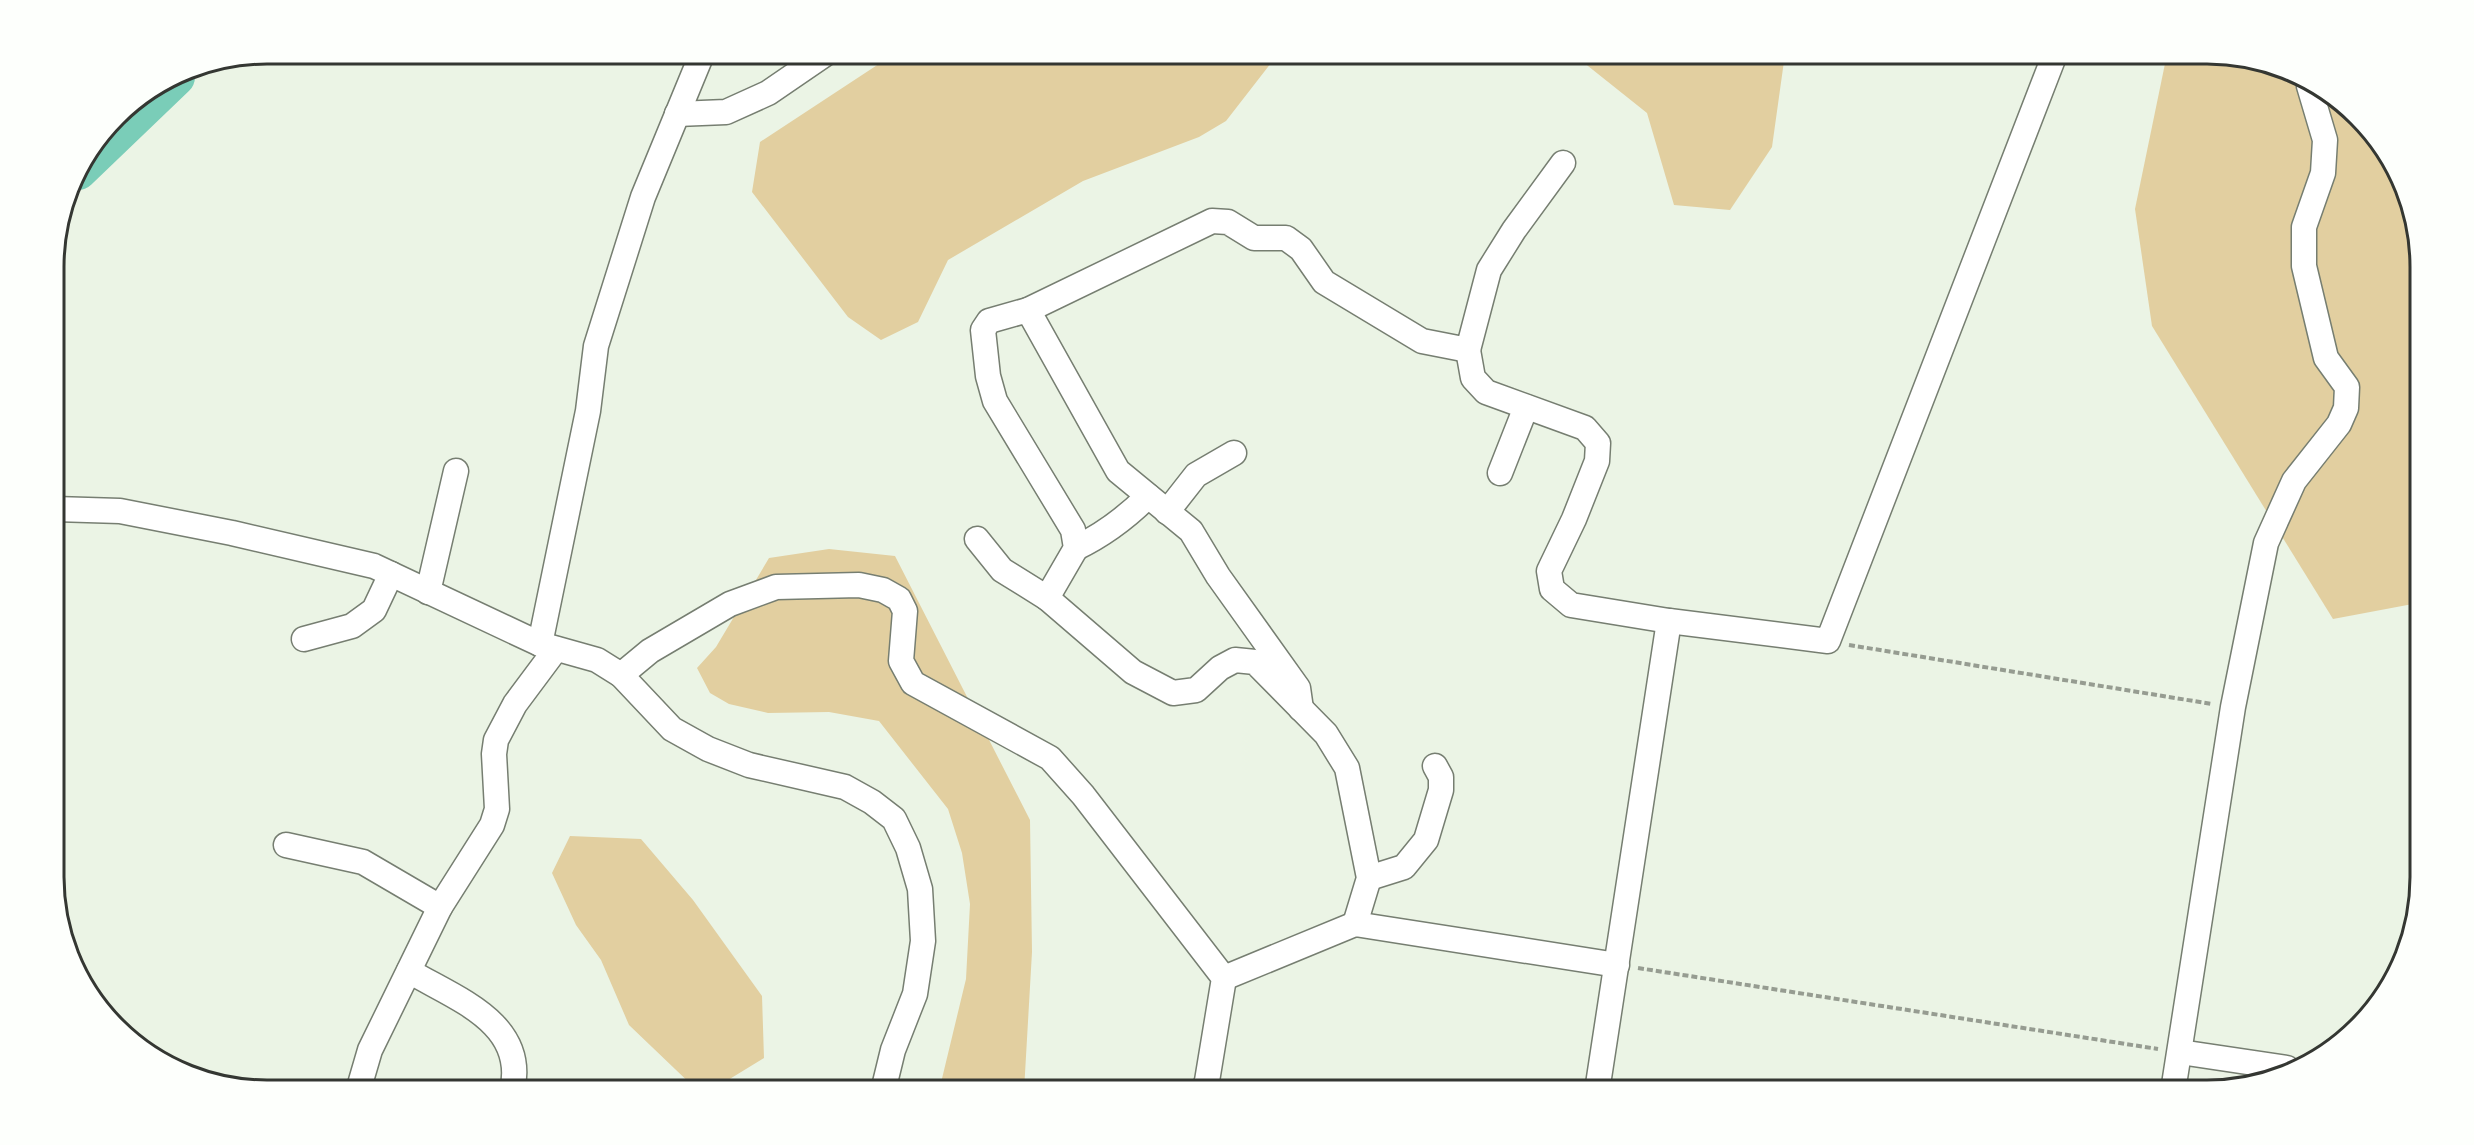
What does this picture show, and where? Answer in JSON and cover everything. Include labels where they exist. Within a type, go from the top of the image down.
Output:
[{"type":"street","points":[[360,1080],[370,1050],[440,908],[492,825],[497,809],[494,754],[496,740],[548,646],[588,411],[596,346],[643,197],[698,64]]},
{"type":"street","points":[[677,114],[726,112],[768,93],[810,64]]},
{"type":"street","points":[[1563,163],[1514,230],[1489,270],[1468,350],[1473,378],[1486,392],[1585,428],[1598,443],[1597,461],[1574,519],[1549,571],[1552,589],[1570,605],[1669,621],[1828,641],[2051,64]]},
{"type":"street","points":[[2175,1080],[2233,707],[2266,543],[2294,482],[2339,424],[2346,408],[2347,387],[2326,358],[2304,266],[2304,227],[2323,173],[2325,140],[2311,94]]},
{"type":"street","points":[[1077,548],[1073,530],[995,401],[988,376],[983,330],[989,321],[1028,310],[1212,221],[1228,222],[1254,238],[1286,238],[1301,249],[1324,282],[1422,341],[1468,350]]},
{"type":"street","points":[[1028,310],[1118,471],[1191,531],[1218,576],[1298,688],[1301,709]]},
{"type":"street","points":[[1500,472],[1526,407]]},
{"type":"street","points":[[1167,512],[1196,475],[1234,453]]},
{"type":"street","points":[[429,592],[456,471]]},
{"type":"street","points":[[1047,598],[1077,548],[1103,535],[1126,518],[1148,496]]},
{"type":"street","points":[[65,509],[120,512],[221,531],[374,566],[548,646],[597,660],[621,675],[672,729],[708,749],[749,765],[845,787],[872,802],[894,819],[908,848],[920,889],[923,941],[915,994],[893,1050],[886,1080]]},
{"type":"street","points":[[977,539],[1002,570],[1047,598],[1133,672],[1173,693],[1196,690],[1220,668],[1235,660],[1255,662],[1326,735],[1347,768],[1369,878],[1355,924]]},
{"type":"street","points":[[304,639],[352,626],[374,610],[391,574]]},
{"type":"street","points":[[621,675],[650,651],[730,604],[776,587],[859,585],[883,590],[899,599],[906,611],[901,661],[913,683],[1050,758],[1083,795],[1224,978],[1206,1080]]},
{"type":"street","points":[[1599,1080],[1669,621]]},
{"type":"street","points":[[1369,878],[1404,867],[1426,840],[1441,790],[1441,777],[1435,766]]},
{"type":"street","points":[[286,845],[363,862],[440,908]]},
{"type":"street","points":[[1224,978],[1355,924],[1617,964]]},
{"type":"street","points":[[409,971],[489,1018],[504,1036],[512,1055],[515,1080]]},
{"type":"street","points":[[2180,1052],[2279,1067]]},
{"type":"path","points":[[1828,641],[2233,707]]},
{"type":"path","points":[[1617,964],[2180,1052]]},
{"type":"shaded area","points":[[879,64],[1270,64],[1226,121],[1199,137],[1083,181],[948,260],[918,322],[881,340],[848,317],[752,192],[760,142]]},
{"type":"shaded area","points":[[1586,64],[1784,64],[1772,147],[1730,210],[1674,205],[1647,113]]},
{"type":"shaded area","points":[[2165,64],[2220,65],[2246,68],[2272,75],[2308,92],[2330,106],[2368,144],[2394,190],[2403,215],[2408,241],[2410,268],[2410,605],[2333,619],[2152,326],[2135,209]]},
{"type":"shaded area","points":[[829,549],[895,556],[1030,820],[1032,952],[1025,1080],[942,1080],[966,979],[970,904],[962,853],[948,809],[879,721],[829,712],[768,713],[729,704],[710,693],[697,668],[716,647],[769,558]]},
{"type":"shaded area","points":[[570,836],[641,839],[693,900],[762,996],[764,1058],[728,1080],[686,1080],[629,1025],[601,960],[576,925],[552,873]]},
{"type":"waterway","points":[[106,144],[146,106]]}]
